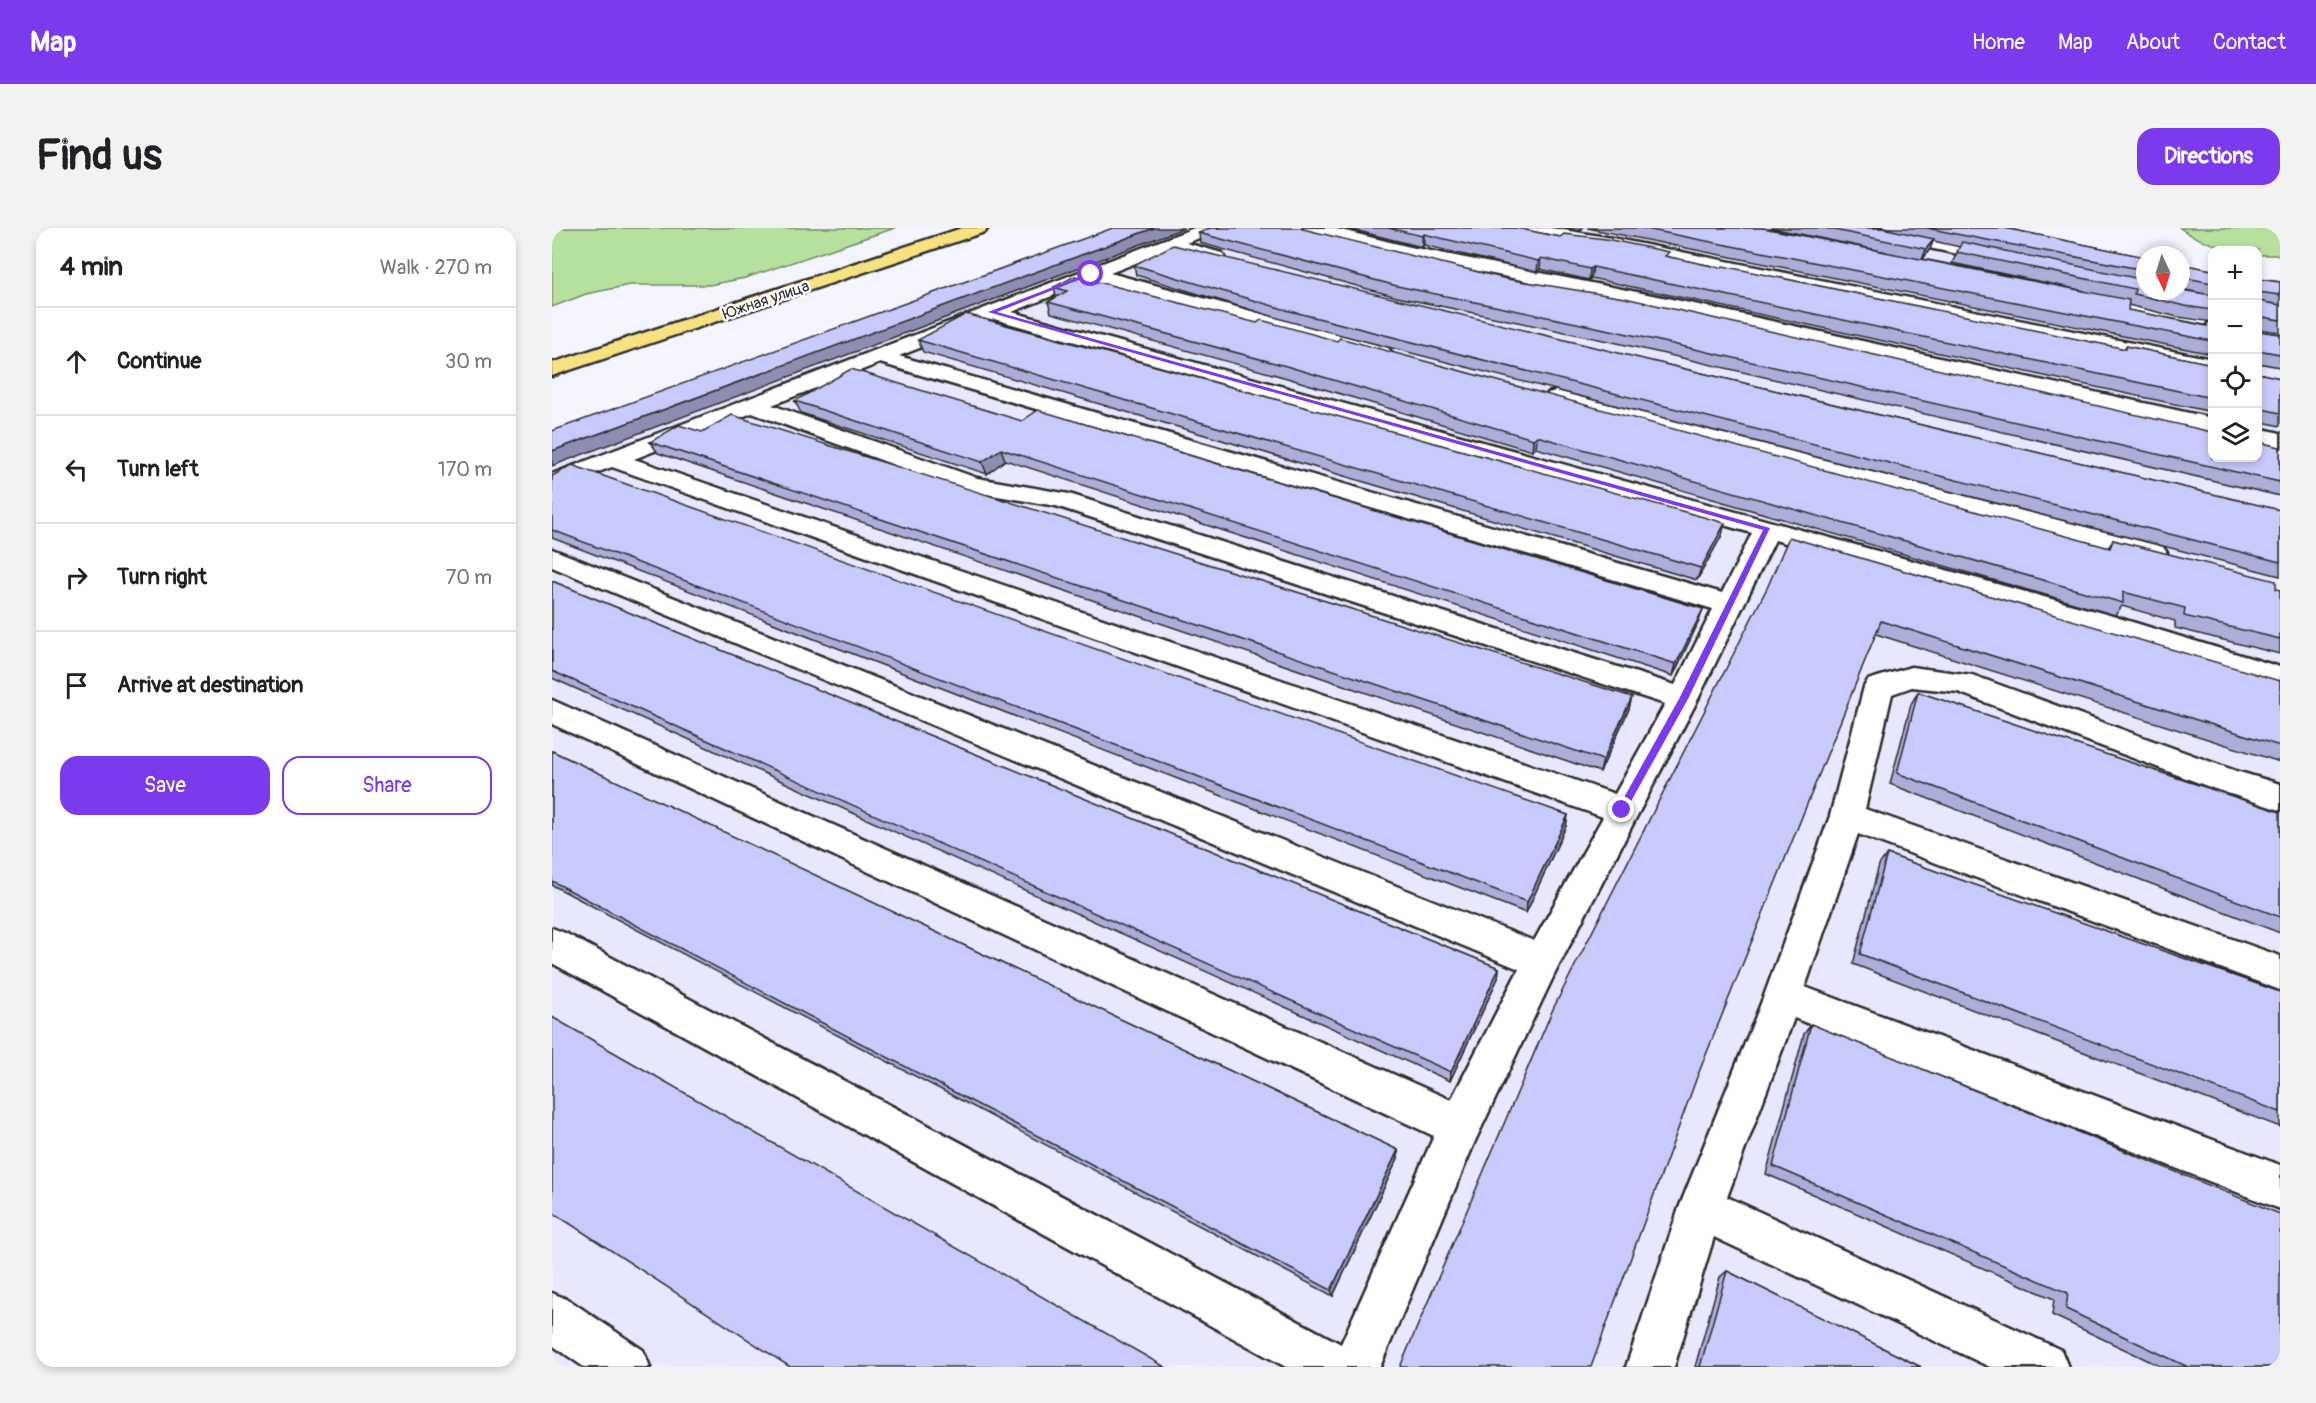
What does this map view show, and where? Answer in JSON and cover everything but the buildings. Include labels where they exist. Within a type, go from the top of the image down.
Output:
[{"type":"main road","name":"Южная улица","points":[[552,370],[979,228]]},
{"type":"lane","points":[[552,482],[881,357],[1209,228]]},
{"type":"lane","points":[[1312,228],[1410,252],[1668,304],[2208,423]]},
{"type":"lane","points":[[1519,228],[1612,243],[2208,364]]},
{"type":"lane","points":[[1856,228],[2021,262]]},
{"type":"lane","points":[[1168,244],[1235,263]]},
{"type":"lane","points":[[1091,274],[1400,357]]},
{"type":"lane","points":[[2066,291],[2152,316],[2208,327]]},
{"type":"lane","points":[[991,312],[2099,622],[2280,678]]},
{"type":"lane","points":[[881,357],[1730,605]]},
{"type":"lane","points":[[1540,393],[2173,558]]},
{"type":"lane","points":[[750,405],[972,485],[1060,499],[1683,699]]},
{"type":"lane","points":[[2262,436],[2280,440]]},
{"type":"lane","points":[[612,459],[1622,810]]},
{"type":"lane","points":[[1355,1367],[1460,1126],[1542,961],[1683,699],[1767,529]]},
{"type":"lane","points":[[552,557],[1542,961]]},
{"type":"lane","points":[[1650,1367],[1701,1208],[1783,996],[1846,816],[1879,687],[1911,677],[1961,682],[2226,780],[2280,797]]},
{"type":"lane","points":[[552,711],[1460,1126]]},
{"type":"lane","points":[[1846,816],[2280,973]]},
{"type":"lane","points":[[552,944],[1335,1367]]},
{"type":"lane","points":[[1783,996],[2280,1187]]},
{"type":"lane","points":[[1701,1208],[2044,1367]]},
{"type":"lane","points":[[552,1317],[627,1367]]},
{"type":"shaded area","points":[[1130,228],[1968,228],[2136,288],[2136,300],[2190,300],[2190,273],[2208,277],[2208,462],[2262,462],[2262,286],[2280,288],[2280,1367],[552,1367],[552,438]]},
{"type":"green space","points":[[552,228],[895,228],[745,278],[709,285],[630,285],[586,294],[552,307]]},
{"type":"green space","points":[[2180,228],[2280,228],[2280,255],[2262,255],[2262,246],[2222,246],[2189,234]]},
{"type":"route","points":[[1091,274],[991,312],[1767,529],[1683,699],[1622,810]]}]
